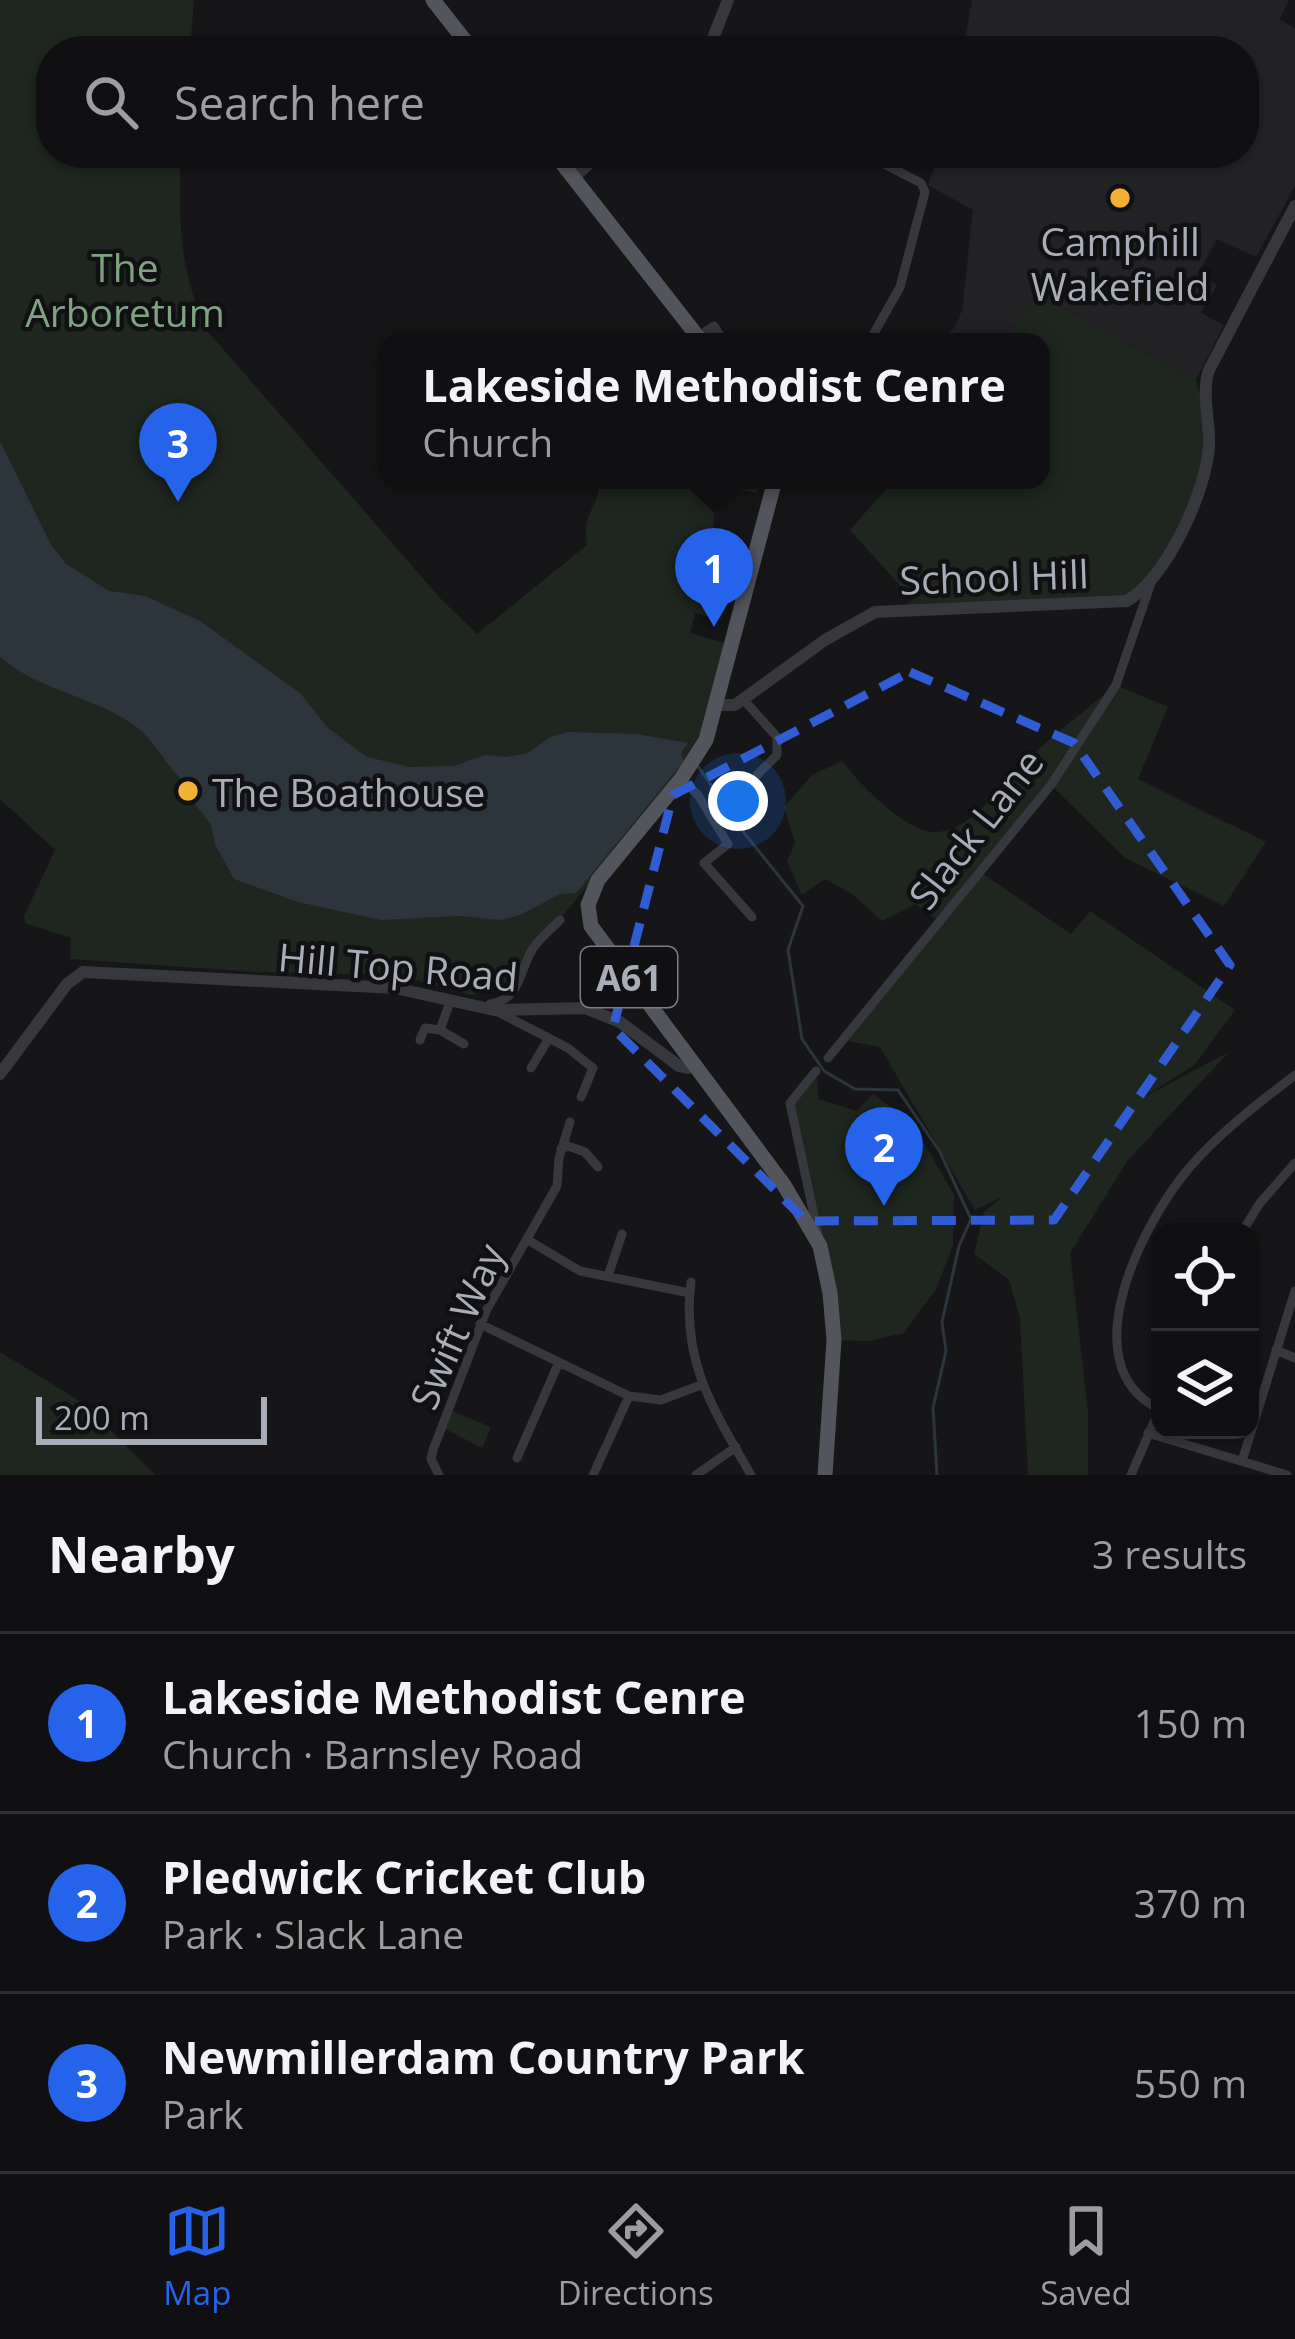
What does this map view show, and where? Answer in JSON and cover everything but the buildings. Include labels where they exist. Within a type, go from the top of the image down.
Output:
[{"type":"main road","points":[[433,0],[461,36]]},
{"type":"main road","points":[[565,168],[701,333]]},
{"type":"main road","name":"A61","points":[[775,489],[718,705],[689,768],[608,866],[594,888],[588,910],[591,926],[784,1185],[820,1246],[834,1340],[825,1475]]},
{"type":"street","points":[[714,36],[728,0]]},
{"type":"street","points":[[573,178],[585,168]]},
{"type":"street","points":[[874,333],[900,287],[925,192],[921,184],[891,168]]},
{"type":"street","points":[[1151,584],[1172,551],[1209,454],[1205,382],[1209,370],[1295,206]]},
{"type":"street","name":"School Hill","points":[[718,705],[735,705],[837,632],[875,612],[1127,601],[1151,584]]},
{"type":"street","name":"Slack Lane","points":[[828,1058],[1052,785],[1116,685],[1151,584]]},
{"type":"street","points":[[1127,601],[1137,607],[1142,619]]},
{"type":"street","points":[[743,699],[777,737],[777,755],[756,774]]},
{"type":"street","points":[[689,768],[698,796],[728,844],[704,863],[752,917]]},
{"type":"street","points":[[476,1005],[499,1004],[508,998],[520,982],[531,951],[560,920]]},
{"type":"street","name":"Hill Top Road","points":[[0,1074],[76,974],[394,988],[494,1010],[585,1008],[620,1022],[679,1066],[695,1064]]},
{"type":"street","points":[[440,1030],[451,999]]},
{"type":"street","points":[[494,1010],[549,1038],[593,1068],[581,1097]]},
{"type":"street","points":[[420,1040],[425,1028],[440,1030],[464,1044]]},
{"type":"street","points":[[531,1068],[549,1038]]},
{"type":"street","points":[[816,1071],[790,1103],[820,1246]]},
{"type":"street","points":[[1151,1403],[1133,1391],[1121,1366],[1117,1321],[1124,1288],[1186,1172],[1295,1076]]},
{"type":"street","name":"Swift Way","points":[[439,1475],[431,1459],[433,1450],[481,1324],[547,1198],[570,1122]]},
{"type":"street","points":[[561,1149],[568,1146],[585,1152],[598,1167]]},
{"type":"street","points":[[1248,1223],[1295,1163]]},
{"type":"street","points":[[608,1276],[616,1239]]},
{"type":"street","points":[[528,1240],[568,1266],[690,1287],[689,1339],[701,1385],[751,1475]]},
{"type":"street","points":[[1242,1461],[1295,1291]]},
{"type":"street","points":[[481,1324],[629,1396],[661,1400],[701,1385]]},
{"type":"street","points":[[1276,1350],[1295,1358]]},
{"type":"street","points":[[521,1454],[560,1362]]},
{"type":"street","points":[[593,1475],[629,1396]]},
{"type":"street","points":[[1131,1475],[1151,1427]]},
{"type":"street","points":[[1148,1433],[1287,1475]]},
{"type":"street","points":[[696,1475],[722,1453],[736,1448]]},
{"type":"highlighted area","points":[[910,672],[1074,743],[1230,965],[1054,1220],[806,1221],[613,1028],[673,795]]},
{"type":"shaded area","name":"Camphill Wakefield","points":[[972,0],[1289,0],[1280,19],[1295,29],[1295,186],[1256,257],[1217,239],[1198,274],[1217,285],[1201,313],[1224,325],[1196,380],[1038,294],[1010,333],[949,333],[962,310],[973,210],[928,185],[934,168],[1259,168],[1259,36],[966,36]]},
{"type":"shaded area","points":[[0,441],[50,543],[65,563],[109,591],[145,596],[200,621],[300,693],[328,728],[367,757],[410,767],[454,766],[485,755],[528,753],[550,737],[568,732],[636,734],[688,743],[681,753],[684,761],[576,893],[560,894],[501,920],[458,916],[381,920],[298,902],[234,879],[215,844],[211,825],[192,800],[191,786],[142,732],[118,715],[32,678],[0,657]]},
{"type":"green space","name":"The Arboretum","points":[[0,0],[194,0],[191,36],[36,36],[36,168],[181,168],[182,244],[191,288],[208,332],[441,599],[477,634],[587,545],[586,525],[598,489],[715,489],[713,555],[723,616],[722,620],[695,613],[690,633],[732,645],[706,740],[514,976],[493,992],[471,995],[398,975],[256,972],[70,959],[71,938],[25,923],[24,916],[55,850],[0,799]]},
{"type":"green space","points":[[1038,294],[1196,380],[1209,428],[1209,454],[1172,551],[1127,601],[902,608],[913,600],[850,530],[886,489],[1050,489],[1050,333],[1010,333]]},
{"type":"green space","points":[[1116,685],[1168,707],[1138,779],[1266,842],[1224,906],[1125,858],[1051,785],[983,874],[1071,934],[1090,911],[1235,1010],[1194,1065],[1142,1098],[1229,1052],[1128,1160],[1070,1253],[1088,1413],[1088,1475],[1028,1475],[1020,1318],[1009,1280],[974,1254],[984,1212],[1002,1197],[975,1210],[880,1047],[843,1040],[940,922],[915,904],[882,921],[852,894],[825,879],[802,895],[787,861],[795,843],[784,807],[812,775],[842,761],[872,794],[912,825],[937,832],[951,829],[976,813],[1030,757]]},
{"type":"green space","points":[[816,1071],[819,1099],[857,1111],[873,1094],[912,1122],[954,1195],[953,1246],[936,1289],[904,1333],[868,1341],[834,1340],[790,1103]]},
{"type":"green space","points":[[0,1352],[83,1403],[155,1475],[0,1475]]},
{"type":"green space","points":[[450,1410],[491,1427],[482,1448],[443,1428]]},
{"type":"waterway","points":[[697,765],[803,906],[788,950],[802,1039],[824,1071],[855,1089],[898,1090],[940,1152],[971,1219],[959,1246],[942,1322],[946,1351],[933,1408],[937,1475]]},
{"type":"place","name":"Camphill Wakefield","points":[[1120,198]]},
{"type":"place","name":"Newmillerdam Country Park","points":[[178,502]]},
{"type":"place","name":"Lakeside Methodist Cenre","points":[[714,627]]},
{"type":"place","name":"The Boathouse","points":[[188,791]]},
{"type":"place","name":"Pledwick Cricket Club","points":[[884,1206]]}]
